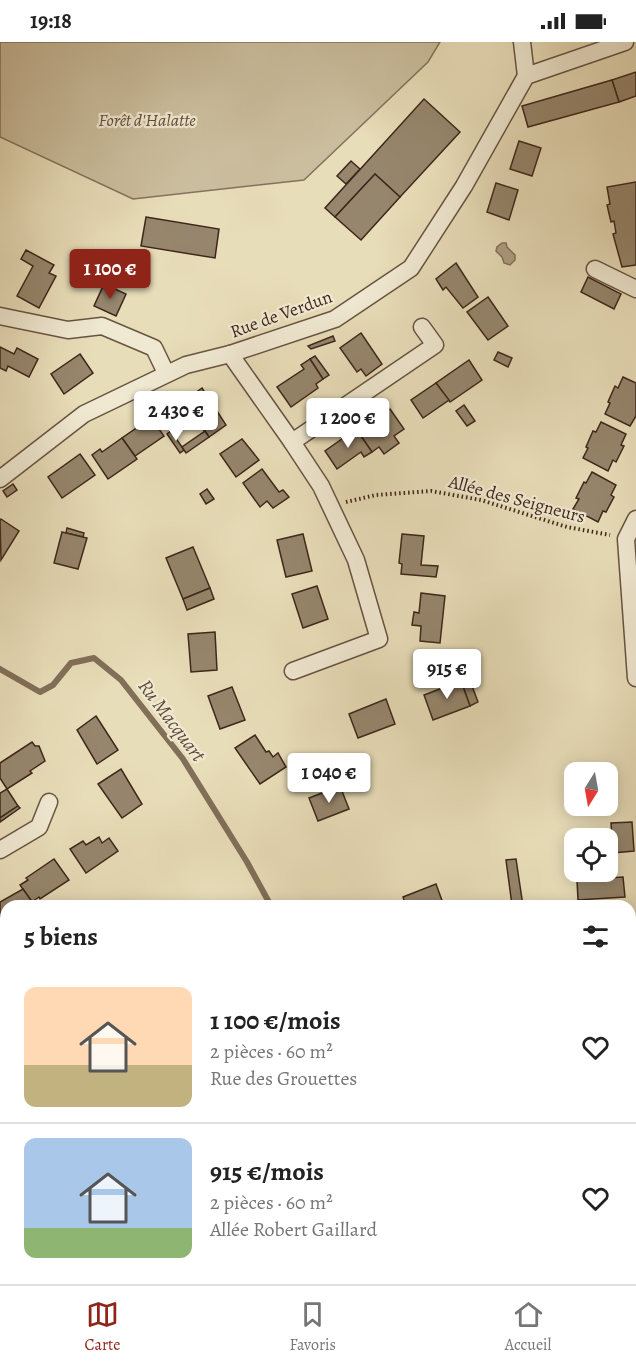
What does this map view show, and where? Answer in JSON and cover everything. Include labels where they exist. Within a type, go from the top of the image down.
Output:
[{"type":"street","points":[[522,42],[526,76],[625,42]]},
{"type":"street","name":"Rue de Verdun","points":[[0,479],[84,414],[186,365],[230,354],[334,319],[411,268],[464,186],[526,76]]},
{"type":"street","points":[[595,270],[636,289]]},
{"type":"street","points":[[0,316],[68,330],[102,326],[154,348],[166,373]]},
{"type":"street","points":[[292,442],[435,345],[422,327]]},
{"type":"street","points":[[230,354],[321,486],[356,560],[379,639],[293,671]]},
{"type":"street","points":[[636,519],[626,538],[636,678]]},
{"type":"street","points":[[0,850],[39,827],[48,802]]},
{"type":"path","name":"Allée des Seigneurs","points":[[330,505],[376,495],[431,491],[481,500],[567,527],[626,538]]},
{"type":"green space","name":"Forêt d'Halatte","points":[[0,42],[440,42],[428,62],[304,180],[133,199],[0,137]]},
{"type":"shaded area","points":[[502,243],[506,243],[515,255],[515,260],[510,265],[504,263],[496,251]]},
{"type":"building","points":[[636,72],[636,96],[619,102],[612,80]]},
{"type":"building","points":[[612,80],[619,102],[528,127],[522,106]]},
{"type":"building","points":[[424,99],[460,132],[400,197],[375,174],[335,217],[325,208]]},
{"type":"building","points":[[519,141],[541,148],[532,176],[510,169]]},
{"type":"building","points":[[351,161],[360,169],[346,184],[337,176]]},
{"type":"building","points":[[375,174],[400,197],[361,240],[335,217]]},
{"type":"building","points":[[636,182],[636,265],[622,267],[613,234],[616,233],[614,221],[611,222],[607,205],[610,204],[607,187]]},
{"type":"building","points":[[496,183],[518,190],[509,220],[487,212]]},
{"type":"building","points":[[146,217],[219,229],[215,258],[141,246]]},
{"type":"building","points":[[26,250],[54,265],[49,273],[56,276],[39,308],[17,296],[33,266],[21,259]]},
{"type":"building","points":[[456,263],[478,297],[463,308],[446,287],[443,290],[436,279]]},
{"type":"building","points":[[588,277],[621,294],[614,309],[581,292]]},
{"type":"building","points":[[104,284],[126,294],[116,316],[94,306]]},
{"type":"building","points":[[488,297],[508,326],[488,340],[467,312]]},
{"type":"building","points":[[361,333],[382,364],[366,376],[361,369],[357,372],[340,348]]},
{"type":"building","points":[[333,336],[335,341],[311,349],[308,346]]},
{"type":"building","points":[[0,347],[14,354],[17,348],[38,359],[29,377],[8,366],[6,371],[0,368]]},
{"type":"building","points":[[498,352],[512,358],[508,367],[494,360]]},
{"type":"building","points":[[80,354],[93,373],[64,394],[51,374]]},
{"type":"building","points":[[315,356],[329,375],[323,379],[310,359]]},
{"type":"building","points":[[310,359],[323,379],[316,384],[318,388],[291,407],[277,387],[304,369],[301,365]]},
{"type":"building","points":[[469,360],[482,380],[450,402],[436,383]]},
{"type":"building","points":[[623,377],[636,383],[636,416],[630,426],[605,414],[615,386],[618,388]]},
{"type":"building","points":[[436,383],[449,400],[423,418],[411,400]]},
{"type":"building","points":[[202,388],[226,425],[209,437],[183,402]]},
{"type":"building","points":[[464,405],[475,421],[467,426],[456,411]]},
{"type":"building","points":[[390,409],[404,429],[394,436],[399,443],[384,454],[379,447],[372,452],[359,433]]},
{"type":"building","points":[[151,418],[164,436],[135,456],[122,438]]},
{"type":"building","points":[[601,422],[626,434],[621,445],[624,446],[616,462],[613,460],[608,471],[583,458],[593,431],[596,432]]},
{"type":"building","points":[[356,429],[372,452],[364,457],[361,452],[337,469],[325,451]]},
{"type":"building","points":[[171,431],[184,450],[180,453],[167,434]]},
{"type":"building","points":[[205,431],[209,437],[186,453],[182,447]]},
{"type":"building","points":[[122,438],[137,459],[108,479],[92,455],[100,449],[102,452]]},
{"type":"building","points":[[242,439],[259,460],[236,477],[220,454]]},
{"type":"building","points":[[80,454],[95,475],[62,498],[48,477]]},
{"type":"building","points":[[262,469],[279,492],[283,490],[289,497],[273,508],[267,501],[260,507],[243,483]]},
{"type":"building","points":[[592,472],[616,485],[611,495],[614,497],[598,522],[573,509],[584,482],[586,483]]},
{"type":"building","points":[[13,484],[17,490],[7,497],[3,491]]},
{"type":"building","points":[[207,489],[214,499],[206,504],[200,494]]},
{"type":"building","points":[[1,519],[19,531],[1,560],[0,521]]},
{"type":"building","points":[[67,528],[84,533],[83,537],[66,533]]},
{"type":"building","points":[[62,532],[87,538],[78,569],[54,563]]},
{"type":"building","points":[[303,534],[312,571],[286,577],[277,540]]},
{"type":"building","points":[[402,534],[424,536],[421,565],[438,566],[436,577],[401,574],[402,564],[399,563]]},
{"type":"building","points":[[193,547],[210,588],[183,599],[166,558]]},
{"type":"building","points":[[317,586],[328,619],[303,628],[292,594]]},
{"type":"building","points":[[210,588],[214,599],[187,610],[183,599]]},
{"type":"building","points":[[421,593],[445,596],[440,643],[420,641],[421,626],[412,625],[414,612],[419,613]]},
{"type":"building","points":[[215,632],[217,670],[191,672],[188,634]]},
{"type":"building","points":[[469,678],[478,702],[470,706],[461,681]]},
{"type":"building","points":[[461,681],[470,706],[433,720],[424,695]]},
{"type":"building","points":[[232,687],[245,720],[220,729],[208,696]]},
{"type":"building","points":[[386,699],[395,724],[358,738],[349,714]]},
{"type":"building","points":[[96,716],[118,750],[97,764],[77,730]]},
{"type":"building","points":[[255,735],[266,752],[269,751],[273,757],[278,753],[286,767],[260,784],[235,748]]},
{"type":"building","points":[[32,742],[35,746],[39,746],[45,761],[30,771],[32,773],[7,789],[0,778],[0,763]]},
{"type":"building","points":[[121,769],[142,804],[122,818],[98,784]]},
{"type":"building","points":[[340,786],[349,809],[318,821],[309,798]]},
{"type":"building","points":[[7,789],[18,806],[0,818],[0,793]]},
{"type":"building","points":[[18,806],[20,808],[0,822],[0,818]]},
{"type":"building","points":[[632,822],[634,851],[618,853],[618,828],[611,828],[611,823]]},
{"type":"building","points":[[99,837],[102,843],[109,838],[118,851],[86,873],[70,849],[83,841],[86,845]]},
{"type":"building","points":[[54,859],[69,880],[40,899],[39,897],[31,900],[20,885],[28,880],[26,878]]},
{"type":"building","points":[[516,859],[522,900],[511,900],[506,860]]},
{"type":"building","points":[[618,877],[623,877],[625,897],[578,900],[577,882],[618,882]]},
{"type":"building","points":[[436,884],[442,900],[404,900],[403,897]]},
{"type":"building","points":[[23,889],[31,900],[4,900]]},
{"type":"waterway","name":"Ru Macquart","points":[[0,669],[40,692],[53,685],[71,663],[94,658],[121,680],[183,759],[247,862],[268,900]]}]
